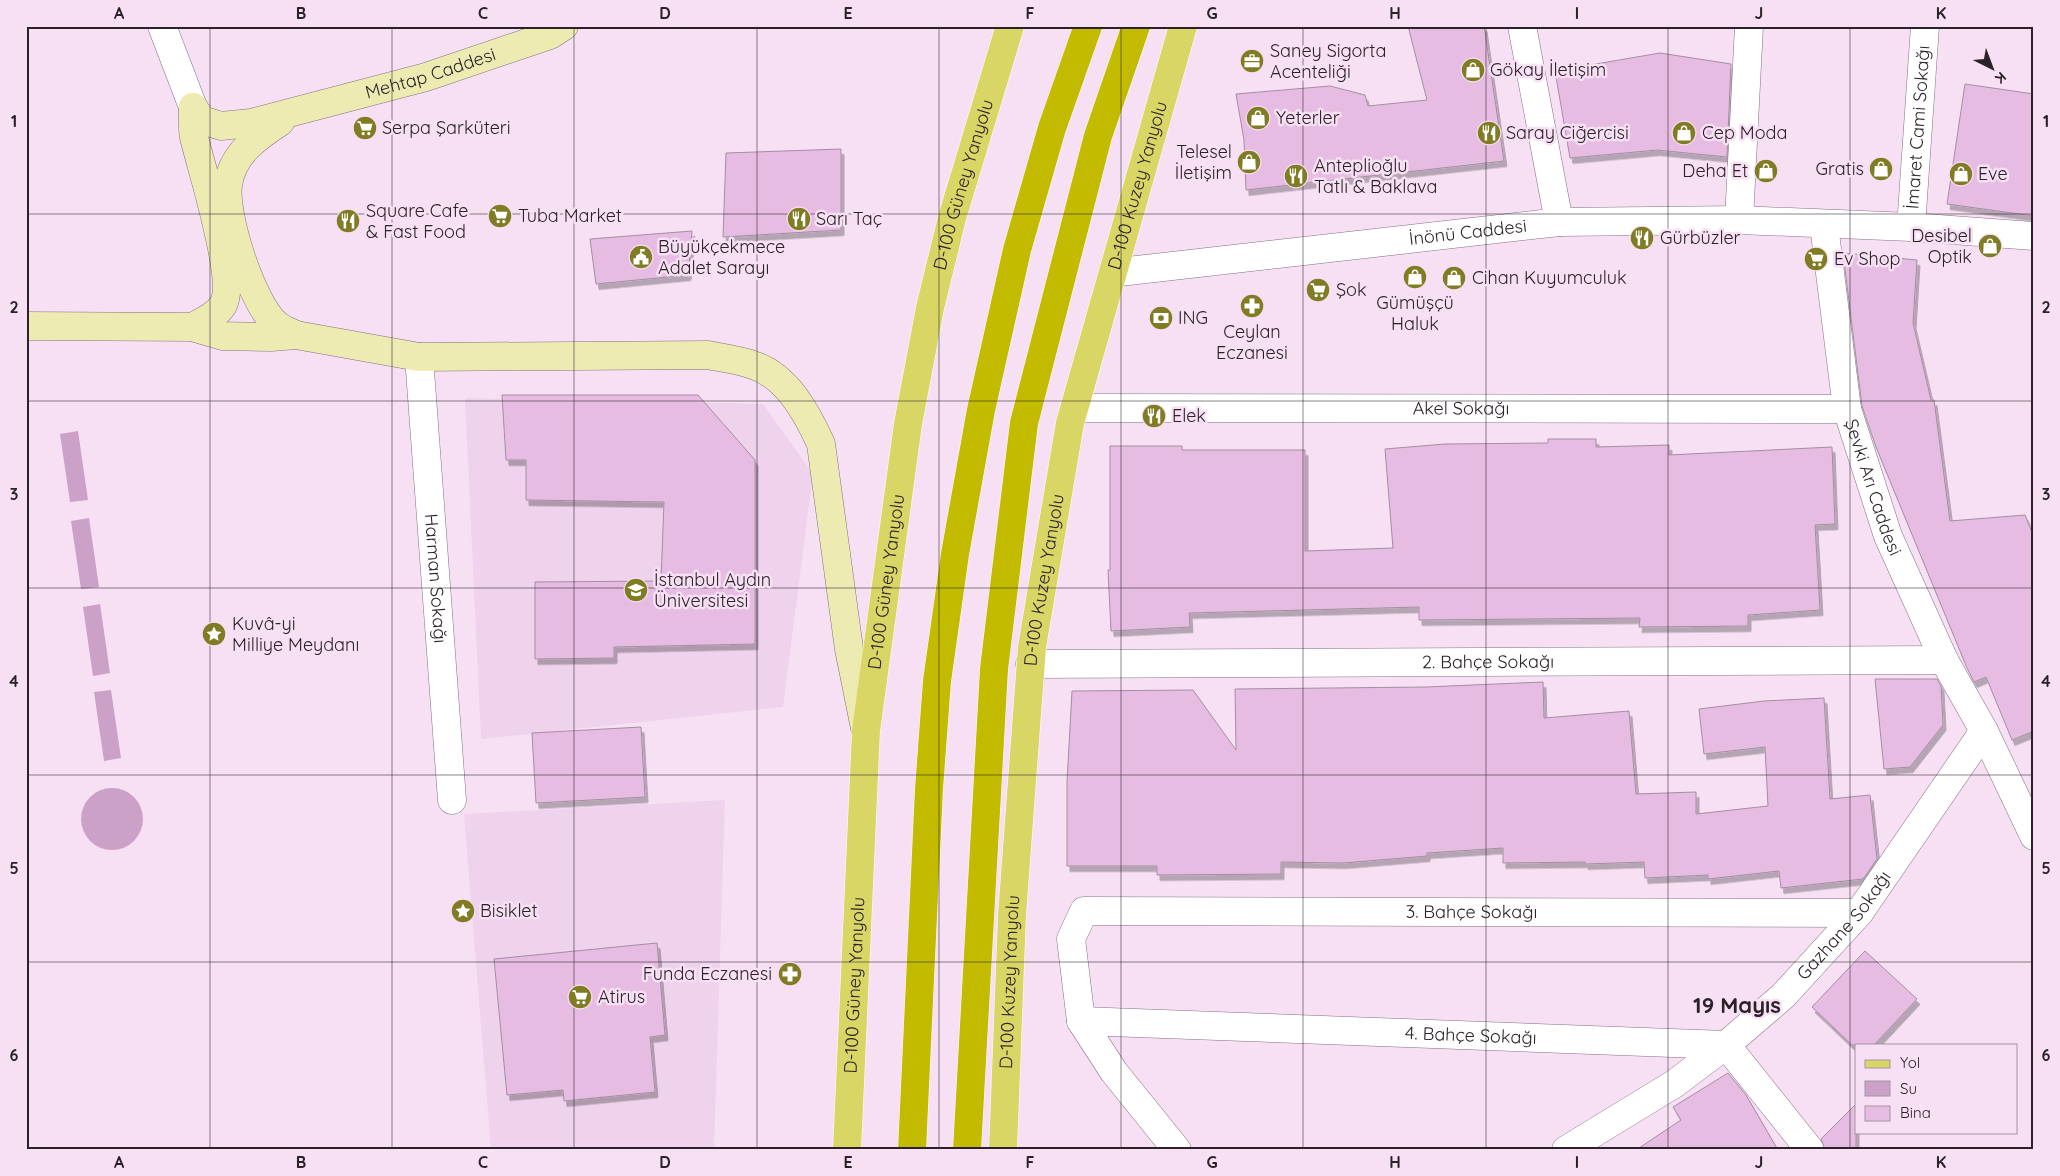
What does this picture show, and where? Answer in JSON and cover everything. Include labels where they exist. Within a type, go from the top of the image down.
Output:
[{"type":"highway","points":[[912,1150],[929,789],[937,681],[955,554],[981,410],[1017,250],[1052,128],[1088,26]]},
{"type":"highway","points":[[967,1150],[994,670],[1024,423],[1098,136],[1136,26]]},
{"type":"main road","name":"D-100 Güney Yanyolu","points":[[847,1150],[866,731],[908,424],[930,308],[952,218],[1010,26]]},
{"type":"main road","name":"D-100 Kuzey Yanyolu","points":[[1003,1150],[1012,915],[1030,664],[1075,408],[1163,90],[1183,26]]},
{"type":"main road","name":"Mehtap Caddesi","points":[[193,107],[202,120],[221,126],[251,123],[426,77],[552,29]]},
{"type":"main road","points":[[192,327],[208,319],[223,305],[226,288],[209,188],[194,135],[193,107]]},
{"type":"main road","name":"Mehtap Caddesi","points":[[294,113],[252,140],[238,158],[228,186],[229,204],[245,271],[259,301],[276,324],[296,335]]},
{"type":"main road","points":[[26,326],[192,327],[224,336],[271,337],[296,335],[419,357],[708,355],[754,365],[785,386],[808,415],[821,444],[849,649],[866,731]]},
{"type":"street","points":[[162,26],[193,107]]},
{"type":"street","points":[[1522,26],[1560,222]]},
{"type":"street","points":[[1739,220],[1749,26]]},
{"type":"street","name":"İmaret Cami Sokağı","points":[[1911,227],[1925,26]]},
{"type":"street","name":"İnönü Caddesi","points":[[1114,271],[1138,270],[1560,222],[1739,220],[1911,227],[2034,236]]},
{"type":"street","name":"Şevki Arı Caddesi","points":[[1824,224],[1847,409],[1888,536],[1944,660],[1984,731],[2034,836]]},
{"type":"street","name":"Harman Sokağı","points":[[419,357],[452,800]]},
{"type":"street","name":"Akel Sokağı","points":[[1075,408],[1847,409]]},
{"type":"street","name":"2. Bahçe Sokağı","points":[[1030,664],[1944,660]]},
{"type":"street","name":"Gazhane Sokağı","points":[[1566,1150],[1674,1084],[1726,1045],[1783,996],[1859,913],[1984,731]]},
{"type":"street","name":"3. Bahçe Sokağı","points":[[1081,1021],[1071,939],[1084,911],[1859,913]]},
{"type":"street","points":[[1081,1021],[1114,1072],[1176,1150]]},
{"type":"street","name":"4. Bahçe Sokağı","points":[[1081,1021],[1726,1045]]},
{"type":"street","points":[[1726,1045],[1810,1150]]},
{"type":"shaded area","name":"İstanbul Aydın Üniversitesi","points":[[465,398],[763,404],[813,474],[783,707],[481,739]]},
{"type":"shaded area","points":[[725,800],[714,1150],[491,1150],[464,814]]},
{"type":"water","points":[[78,431],[88,500],[70,502],[60,434]]},
{"type":"water","points":[[89,518],[99,587],[81,589],[71,521]]},
{"type":"water","points":[[100,604],[110,673],[93,676],[83,607]]},
{"type":"water","points":[[111,690],[121,758],[104,761],[94,692]]},
{"type":"water","points":[[112,788],[124,790],[134,797],[141,807],[143,819],[141,831],[134,841],[124,848],[112,850],[100,848],[90,841],[83,831],[81,819],[83,807],[90,797],[100,790]]},
{"type":"building","points":[[1408,26],[1484,26],[1504,161],[1246,190],[1244,140],[1236,94],[1330,86],[1365,95],[1368,106],[1427,100]]},
{"type":"building","points":[[1660,53],[1731,64],[1727,157],[1657,150],[1570,158],[1555,71]]},
{"type":"building","points":[[1965,84],[2034,94],[2034,216],[1947,204]]},
{"type":"building","points":[[841,149],[841,230],[723,237],[726,153]]},
{"type":"building","name":"Büyükçekmece Adalet Sarayı","points":[[692,231],[688,275],[596,284],[590,239]]},
{"type":"building","points":[[1843,253],[1917,260],[1913,323],[1931,400],[1934,400],[1950,521],[2025,515],[2034,537],[2034,731],[2012,740],[1986,677],[1974,682],[1967,668],[1876,447],[1862,406]]},
{"type":"building","points":[[502,395],[698,395],[755,460],[755,644],[614,647],[614,658],[535,659],[535,582],[661,581],[664,502],[526,500],[526,460],[506,460]]},
{"type":"building","points":[[1548,439],[1596,439],[1596,447],[1669,445],[1669,455],[1832,447],[1835,524],[1815,525],[1820,610],[1748,615],[1748,626],[1639,627],[1640,618],[1419,620],[1419,607],[1189,613],[1190,627],[1111,631],[1108,570],[1110,570],[1110,446],[1182,446],[1182,450],[1305,450],[1305,551],[1393,548],[1385,449],[1445,444],[1548,443]]},
{"type":"building","points":[[1875,679],[1937,679],[1941,686],[1943,725],[1910,767],[1884,769]]},
{"type":"building","points":[[1543,682],[1544,718],[1629,711],[1636,794],[1696,792],[1696,814],[1768,806],[1765,747],[1704,754],[1699,709],[1764,701],[1824,698],[1830,799],[1870,795],[1877,859],[1863,879],[1781,888],[1779,871],[1708,879],[1708,875],[1645,878],[1644,862],[1585,864],[1585,862],[1503,863],[1503,848],[1427,853],[1427,856],[1343,863],[1281,862],[1281,874],[1157,875],[1157,866],[1067,866],[1067,782],[1072,691],[1193,690],[1236,750],[1235,689],[1426,687]]},
{"type":"building","points":[[641,727],[645,797],[536,803],[532,733]]},
{"type":"building","name":"Atirus","points":[[657,943],[665,1035],[650,1037],[655,1092],[564,1101],[563,1090],[507,1095],[494,959]]},
{"type":"building","points":[[1865,951],[1917,999],[1875,1044],[1852,1045],[1812,1007]]},
{"type":"building","points":[[1728,1073],[1746,1095],[1778,1150],[1636,1150],[1681,1120],[1673,1107]]},
{"type":"building","points":[[1855,1105],[1856,1150],[1825,1150],[1821,1139]]},
{"type":"place","name":"Saney Sigorta Acenteliği","points":[[1252,61]]},
{"type":"place","name":"Gökay İletişim","points":[[1473,70]]},
{"type":"place","name":"Yeterler","points":[[1258,118]]},
{"type":"place","name":"Serpa Şarküteri","points":[[365,128]]},
{"type":"place","name":"Saray Ciğercisi","points":[[1489,133]]},
{"type":"place","name":"Cep Moda","points":[[1684,133]]},
{"type":"place","name":"Telesel İletişim","points":[[1249,162]]},
{"type":"place","name":"Gratis","points":[[1881,169]]},
{"type":"place","name":"Deha Et","points":[[1766,171]]},
{"type":"place","name":"Eve","points":[[1961,174]]},
{"type":"place","name":"Anteplioğlu Tatlı & Baklava","points":[[1296,176]]},
{"type":"place","name":"Tuba Market","points":[[500,216]]},
{"type":"place","name":"Sarı Taç","points":[[799,219]]},
{"type":"place","name":"Square Cafe & Fast Food","points":[[348,221]]},
{"type":"place","name":"Gürbüzler","points":[[1642,238]]},
{"type":"place","name":"Desibel Optik","points":[[1990,246]]},
{"type":"place","name":"Büyükçekmece Adalet Sarayı","points":[[641,257]]},
{"type":"place","name":"Ev Shop","points":[[1816,259]]},
{"type":"place","name":"Gümüşçü Haluk","points":[[1415,277]]},
{"type":"place","name":"Cihan Kuyumculuk","points":[[1454,278]]},
{"type":"place","name":"Şok","points":[[1318,290]]},
{"type":"place","name":"Ceylan Eczanesi","points":[[1252,306]]},
{"type":"place","name":"ING","points":[[1161,318]]},
{"type":"place","name":"Elek","points":[[1154,416]]},
{"type":"place","name":"İstanbul Aydın Üniversitesi","points":[[636,590]]},
{"type":"place","name":"Kuvâ-yi Milliye Meydanı","points":[[214,634]]},
{"type":"place","name":"Bisiklet","points":[[463,911]]},
{"type":"place","name":"Funda Eczanesi","points":[[790,974]]},
{"type":"place","name":"Atirus","points":[[580,997]]},
{"type":"district","name":"19 Mayıs","points":[[1737,1005]]}]
